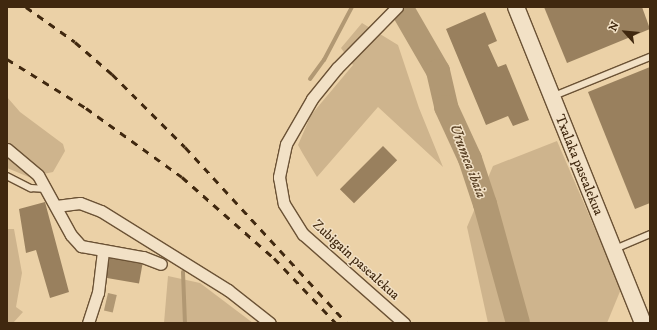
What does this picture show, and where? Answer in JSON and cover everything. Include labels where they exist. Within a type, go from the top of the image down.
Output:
[{"type":"main road","name":"Txalaka pasealekua","points":[[516,7],[643,323]]},
{"type":"street","name":"Zubigain pasealekua","points":[[397,7],[337,68],[309,104],[286,144],[280,167],[281,194],[286,211],[303,234],[404,323]]},
{"type":"street","points":[[7,149],[38,175],[75,241],[88,248],[103,252],[143,257],[161,264]]},
{"type":"street","points":[[56,206],[80,203],[101,211],[228,290],[270,323]]},
{"type":"street","points":[[88,323],[98,293],[103,252]]},
{"type":"lane","points":[[551,97],[650,57]]},
{"type":"lane","points":[[7,176],[31,188],[47,189]]},
{"type":"lane","points":[[613,250],[650,234]]},
{"type":"shaded area","points":[[362,23],[398,45],[419,108],[443,167],[378,107],[317,177],[303,154],[298,145],[311,115],[353,65],[341,48]]},
{"type":"shaded area","points":[[7,97],[20,112],[63,144],[65,151],[53,172],[29,177],[7,168]]},
{"type":"shaded area","points":[[557,141],[621,289],[607,323],[488,323],[467,227],[493,166]]},
{"type":"shaded area","points":[[7,229],[14,229],[22,273],[16,307],[23,312],[13,323],[7,323]]},
{"type":"shaded area","points":[[168,276],[200,283],[253,323],[164,323]]},
{"type":"shaded area","points":[[108,293],[117,295],[113,313],[104,311]]},
{"type":"building","points":[[544,7],[642,7],[650,29],[567,63]]},
{"type":"building","points":[[485,12],[497,41],[488,45],[498,67],[506,64],[529,120],[513,126],[508,116],[486,125],[446,29]]},
{"type":"building","points":[[650,67],[650,203],[635,209],[588,92]]},
{"type":"building","points":[[383,146],[397,160],[354,203],[340,189]]},
{"type":"building","points":[[45,202],[69,292],[50,298],[36,250],[26,253],[19,209]]},
{"type":"building","points":[[109,258],[142,264],[139,284],[106,278]]},
{"type":"waterway","points":[[310,79],[324,60],[352,7]]},
{"type":"waterway","name":"Urumea ibaia","points":[[401,7],[438,71],[446,107],[470,159],[485,204],[518,323]]},
{"type":"waterway","points":[[183,272],[185,323]]},
{"type":"railway","points":[[26,7],[75,42],[112,74],[185,147],[347,323]]},
{"type":"railway","points":[[7,59],[86,108],[182,177],[274,258],[336,323]]}]
